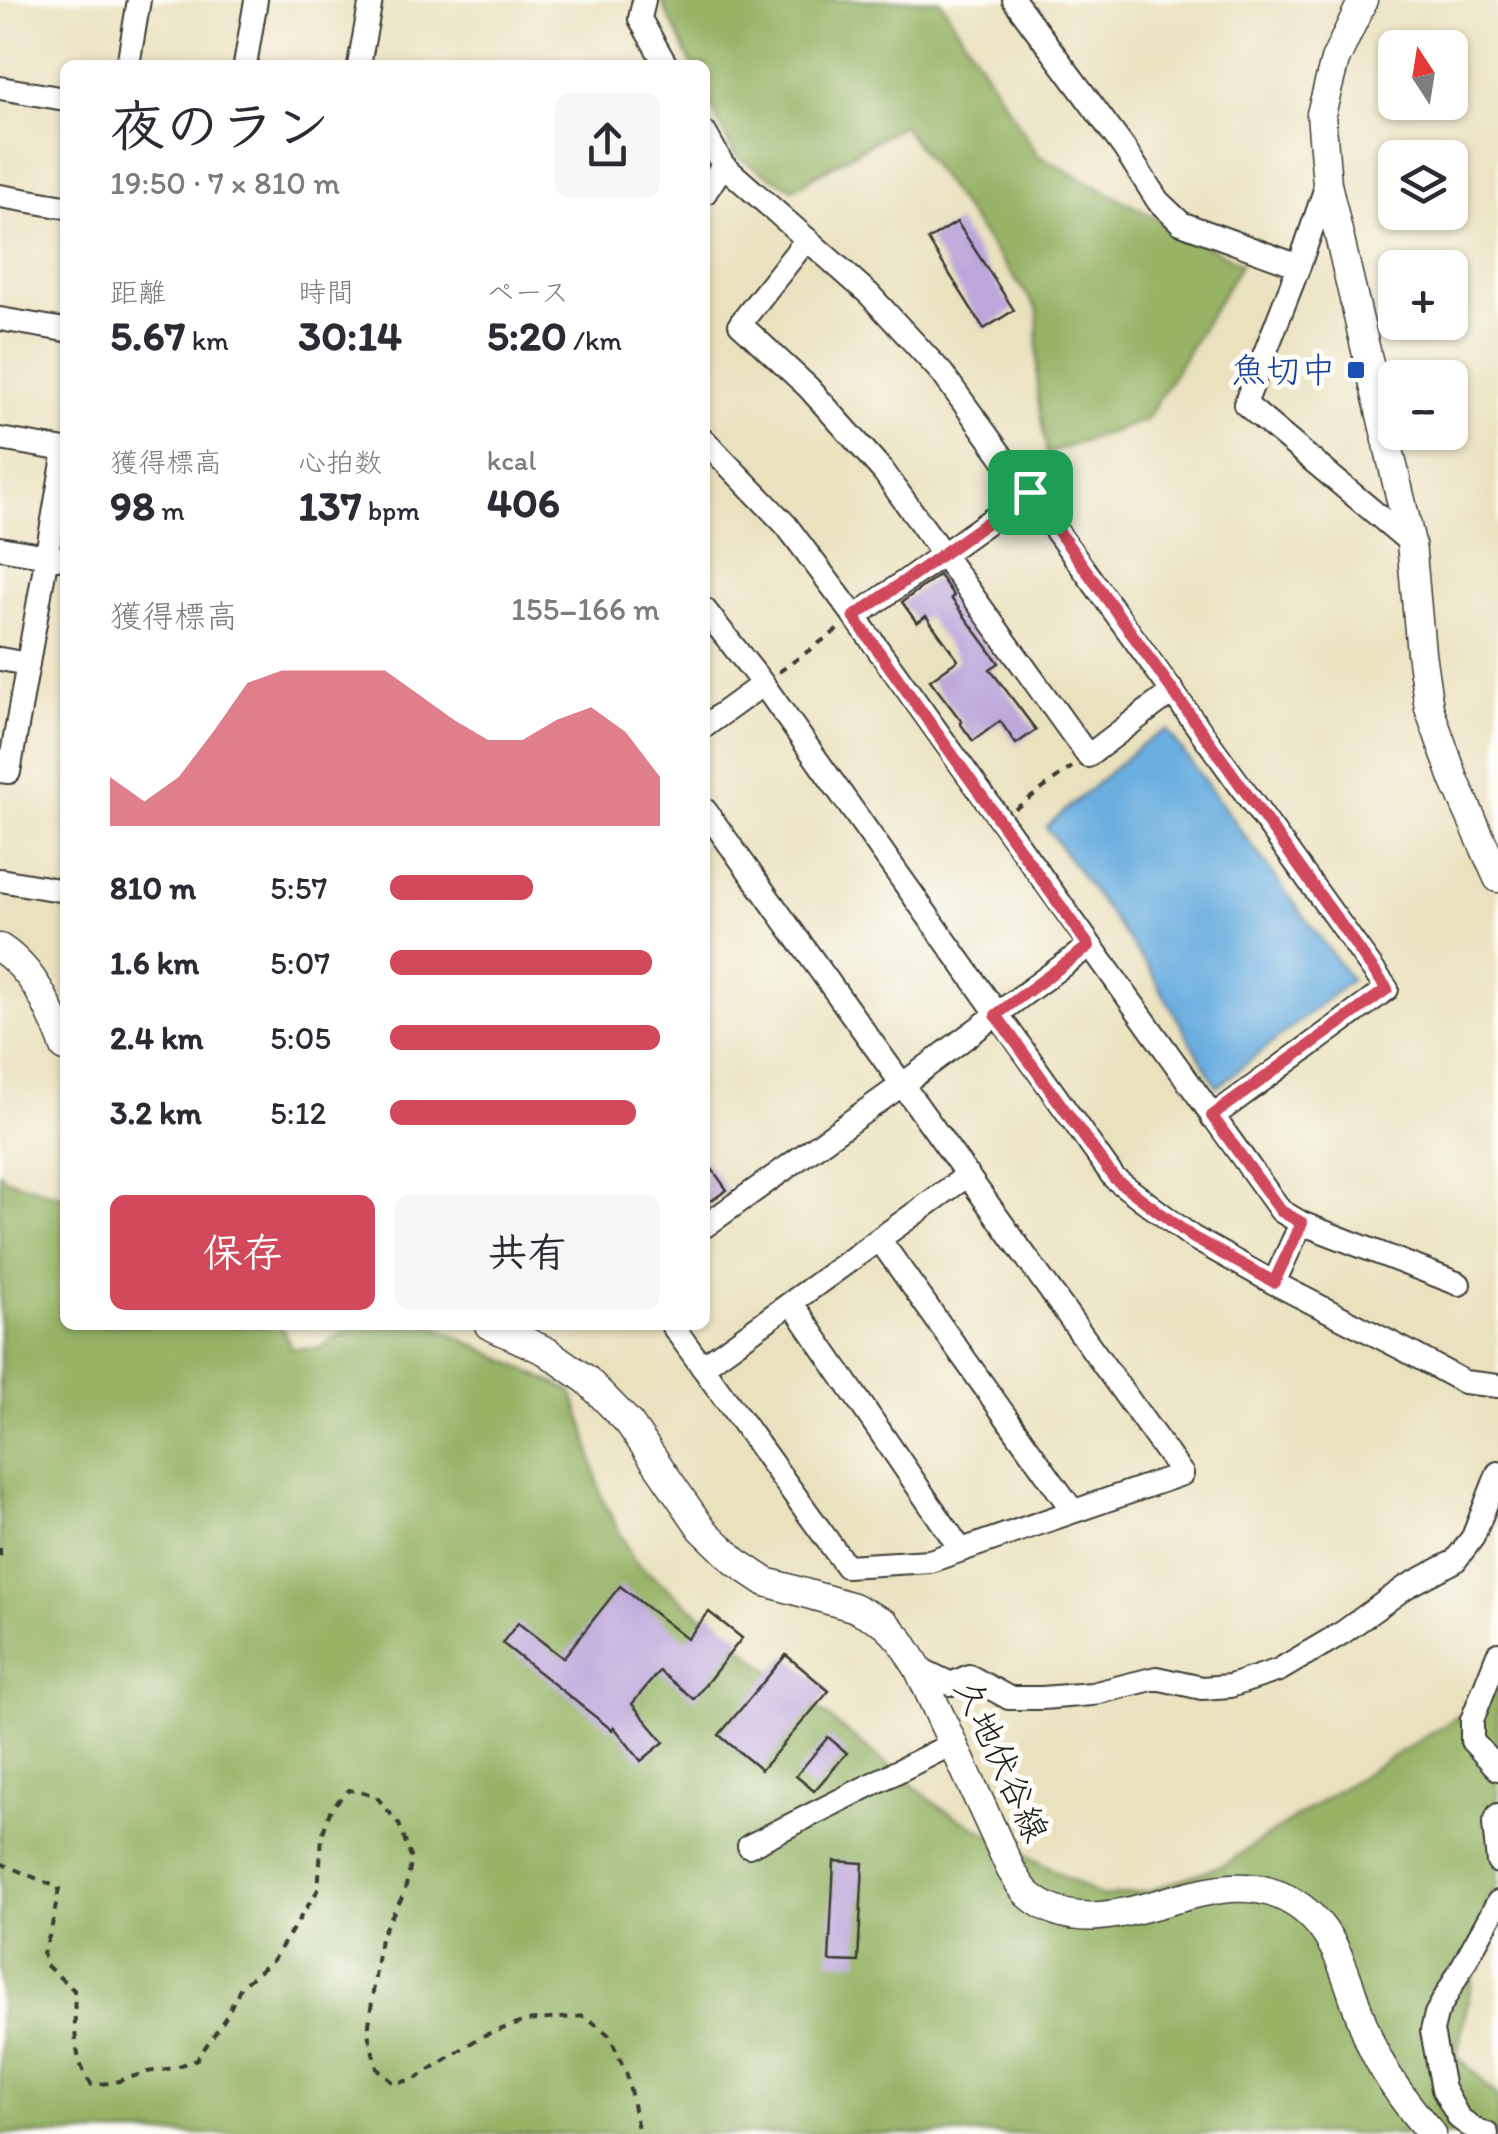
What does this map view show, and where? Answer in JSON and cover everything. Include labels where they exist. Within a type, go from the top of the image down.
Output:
[{"type":"main road","points":[[1363,0],[1336,60],[1321,114],[1326,184],[1410,544],[1429,708],[1454,779],[1498,878]]},
{"type":"main road","points":[[0,948],[18,960],[60,1023]]},
{"type":"main road","name":"久地伏谷線","points":[[500,1330],[546,1351],[587,1380],[629,1424],[702,1528],[736,1562],[766,1582],[853,1608],[885,1623],[918,1668],[1026,1893],[1049,1909],[1076,1917],[1104,1917],[1208,1890],[1253,1887],[1280,1895],[1305,1909],[1326,1930],[1339,1954],[1373,2049],[1394,2086],[1432,2134]]},
{"type":"street","points":[[129,60],[137,0]]},
{"type":"street","points":[[246,60],[256,0]]},
{"type":"street","points":[[360,60],[370,0]]},
{"type":"street","points":[[644,0],[640,19],[663,60]]},
{"type":"street","points":[[1014,0],[1158,200],[1181,223],[1299,266]]},
{"type":"street","points":[[0,88],[60,98]]},
{"type":"street","points":[[710,142],[723,165],[868,294],[942,372],[1387,989],[1212,1116]]},
{"type":"street","points":[[710,186],[723,165]]},
{"type":"street","points":[[1326,184],[1245,404],[1410,544]]},
{"type":"street","points":[[0,196],[60,206]]},
{"type":"street","points":[[806,239],[740,324],[808,387],[870,457],[1088,756],[1173,691]]},
{"type":"street","points":[[0,319],[60,329]]},
{"type":"street","points":[[0,440],[60,450]]},
{"type":"street","points":[[710,445],[786,525],[850,620],[1281,1211],[1302,1223],[1459,1284]]},
{"type":"street","points":[[850,620],[1030,492]]},
{"type":"street","points":[[0,770],[9,772],[28,664],[56,557],[60,510]]},
{"type":"street","points":[[0,548],[56,557]]},
{"type":"street","points":[[710,616],[767,680],[996,1015],[1114,1178],[1192,1237],[1274,1282],[1464,1382],[1498,1386]]},
{"type":"street","points":[[0,659],[28,664]]},
{"type":"street","points":[[710,722],[767,680]]},
{"type":"street","points":[[675,1330],[846,1566],[930,1561],[1182,1474],[710,817]]},
{"type":"street","points":[[0,880],[60,890]]},
{"type":"street","points":[[710,1222],[1089,946]]},
{"type":"street","points":[[702,1368],[968,1175]]},
{"type":"street","points":[[1274,1282],[1302,1223]]},
{"type":"street","points":[[879,1239],[1073,1511]]},
{"type":"street","points":[[792,1302],[961,1550]]},
{"type":"street","points":[[918,1668],[951,1684],[969,1676],[1008,1698],[1092,1694],[1156,1678],[1202,1688],[1230,1686],[1279,1670],[1342,1633],[1406,1587],[1455,1561],[1473,1537],[1498,1473]]},
{"type":"street","points":[[1498,1654],[1472,1720],[1472,1741],[1498,1769]]},
{"type":"street","points":[[749,1846],[952,1744]]},
{"type":"street","points":[[1498,1815],[1494,1824],[1498,1862]]},
{"type":"street","points":[[1487,2134],[1459,2118],[1443,2089],[1432,2031],[1436,2014],[1498,1902]]},
{"type":"path","points":[[767,680],[850,620]]},
{"type":"path","points":[[1006,816],[1080,761]]},
{"type":"path","points":[[0,1548],[0,1557]]},
{"type":"path","points":[[0,1863],[59,1888],[43,1953],[47,1966],[74,1990],[77,2051],[84,2075],[92,2086],[116,2082],[197,2059],[226,2017],[241,1986],[273,1960],[318,1890],[322,1836],[332,1808],[349,1790],[374,1795],[399,1824],[412,1860],[404,1894],[380,1937],[368,2032],[377,2068],[395,2084],[417,2078],[482,2036],[525,2021],[585,2016],[608,2035],[627,2075],[639,2134]]},
{"type":"green space","points":[[661,0],[940,0],[1038,155],[1241,264],[1146,420],[1047,454],[1037,394],[1038,310],[902,125],[793,189],[735,156],[710,103],[710,60],[690,60]]},
{"type":"green space","points":[[0,1172],[6,1179],[60,1195],[60,1330],[283,1330],[291,1348],[319,1349],[344,1330],[442,1330],[572,1392],[601,1497],[635,1562],[941,1808],[1102,1897],[1149,1891],[1225,1864],[1498,1692],[1498,1886],[1489,1897],[1457,2055],[1498,2097],[1498,2134],[0,2134]]},
{"type":"water","points":[[1167,730],[1351,980],[1217,1087],[1149,969],[1046,827],[1141,745]]},
{"type":"building","points":[[957,222],[1014,310],[984,329],[928,240]]},
{"type":"building","points":[[939,575],[954,596],[951,598],[999,663],[990,669],[1036,730],[1016,744],[1000,721],[973,741],[930,680],[958,660],[926,616],[917,623],[902,602]]},
{"type":"building","points":[[710,1166],[727,1190],[710,1202]]},
{"type":"building","points":[[620,1586],[687,1639],[709,1612],[742,1638],[694,1699],[659,1671],[632,1704],[664,1742],[641,1761],[614,1727],[612,1730],[502,1643],[518,1623],[563,1658]]},
{"type":"building","points":[[786,1655],[829,1691],[761,1770],[719,1735]]},
{"type":"building","points":[[828,1737],[847,1753],[814,1791],[796,1776]]},
{"type":"building","points":[[834,1861],[863,1863],[858,1962],[829,1961]]},
{"type":"place","name":"魚切中","points":[[1356,370]]},
{"type":"route","points":[[1030,492],[1387,989],[1212,1116],[1281,1211],[1302,1223],[1274,1282],[1192,1237],[1114,1178],[996,1015],[1089,946],[854,617],[1030,492]]}]
